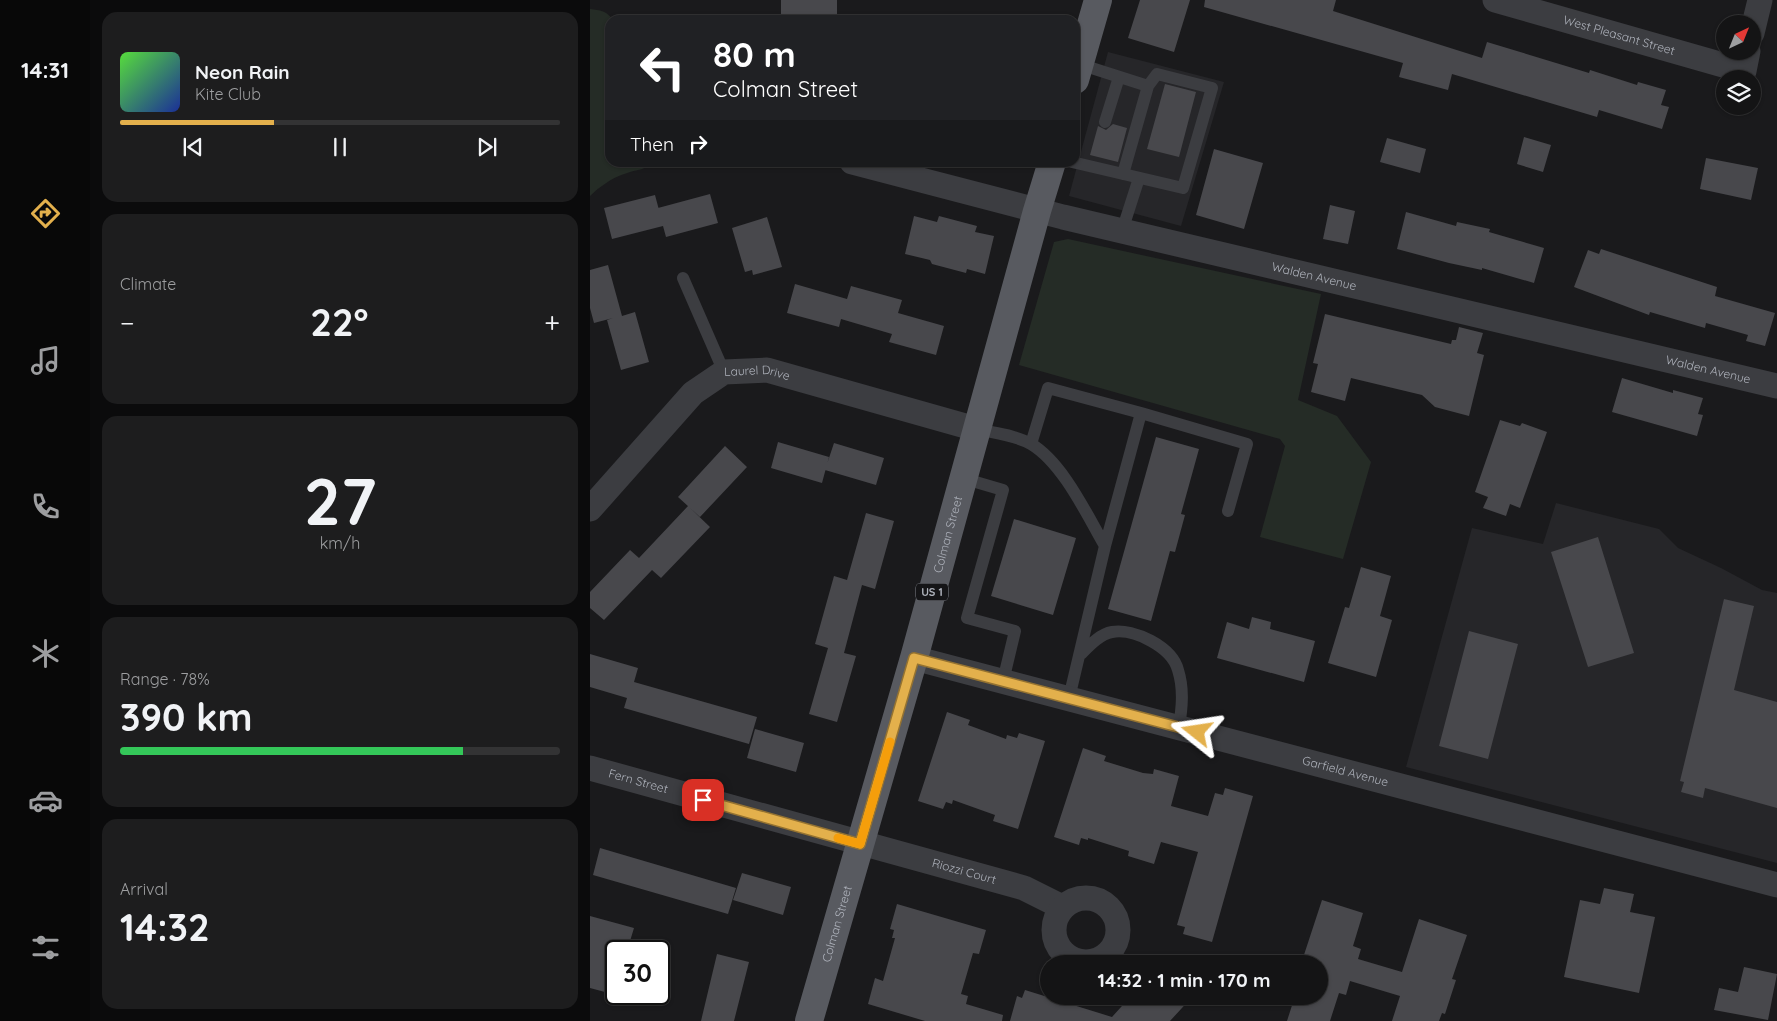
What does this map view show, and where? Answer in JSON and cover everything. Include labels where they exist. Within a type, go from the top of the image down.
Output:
[{"type":"main road","points":[[1080,62],[1098,0]]},
{"type":"main road","name":"Colman Street","points":[[808,1021],[914,658],[962,478],[1050,167]]},
{"type":"street","name":"West Pleasant Street","points":[[1495,0],[1746,61]]},
{"type":"street","points":[[1756,15],[1760,0]]},
{"type":"street","name":"Walden Avenue","points":[[871,167],[1037,211],[1777,386]]},
{"type":"street","name":"Laurel Drive","points":[[590,509],[693,393],[724,372],[767,370],[976,429]]},
{"type":"street","name":"Garfield Avenue","points":[[914,658],[1777,886]]},
{"type":"street","name":"Fern Street","points":[[590,768],[860,844]]},
{"type":"street","name":"Riozzi Court","points":[[860,844],[1024,888],[1062,907]]},
{"type":"lane","points":[[1080,72],[1119,77],[1148,86]]},
{"type":"lane","points":[[1080,162],[1094,162],[1123,174],[1183,188],[1212,88],[1156,74],[1148,86],[1123,174]]},
{"type":"lane","points":[[1105,122],[1119,77]]},
{"type":"lane","points":[[1122,230],[1139,178]]},
{"type":"lane","points":[[683,278],[724,372]]},
{"type":"lane","points":[[1031,444],[1048,388],[1246,444],[1228,511]]},
{"type":"lane","points":[[1069,698],[1081,654],[1105,546],[1141,413]]},
{"type":"lane","points":[[976,429],[1031,444],[1064,476],[1105,546]]},
{"type":"lane","points":[[962,478],[1003,490],[967,618],[1015,631],[1003,681]]},
{"type":"lane","points":[[1081,654],[1095,640],[1111,632],[1132,632],[1149,640],[1166,653],[1178,668],[1183,696],[1179,727]]},
{"type":"shaded area","points":[[590,9],[608,15],[605,15],[605,167],[646,167],[615,178],[590,196]]},
{"type":"shaded area","points":[[1108,52],[1224,82],[1181,226],[1069,196],[1077,167],[1080,167],[1080,155]]},
{"type":"shaded area","points":[[1068,239],[1321,294],[1298,400],[1337,416],[1371,462],[1343,559],[1260,537],[1285,446],[1280,439],[1019,365],[1054,242]]},
{"type":"shaded area","points":[[1556,503],[1659,529],[1678,548],[1762,590],[1777,593],[1777,863],[1406,767],[1472,528],[1543,544]]},
{"type":"building","points":[[781,0],[837,0],[837,15],[781,15]]},
{"type":"building","points":[[1140,0],[1190,0],[1174,52],[1128,38]]},
{"type":"building","points":[[1205,0],[1336,0],[1333,11],[1482,58],[1487,42],[1589,73],[1590,70],[1637,85],[1638,82],[1666,90],[1661,105],[1669,107],[1662,129],[1599,110],[1597,117],[1452,74],[1448,90],[1399,77],[1403,63],[1204,7]]},
{"type":"building","points":[[1165,84],[1196,92],[1179,157],[1147,149]]},
{"type":"building","points":[[1113,124],[1127,128],[1118,162],[1090,155],[1098,126],[1106,130]]},
{"type":"building","points":[[1524,137],[1551,145],[1543,172],[1517,164]]},
{"type":"building","points":[[1387,138],[1426,149],[1420,173],[1380,162]]},
{"type":"building","points":[[1214,149],[1263,163],[1244,229],[1196,215]]},
{"type":"building","points":[[1706,158],[1758,168],[1751,200],[1700,189]]},
{"type":"building","points":[[710,194],[718,223],[666,237],[663,226],[612,239],[604,208],[655,195],[658,208]]},
{"type":"building","points":[[1330,205],[1355,211],[1348,244],[1323,239]]},
{"type":"building","points":[[1406,212],[1456,226],[1457,222],[1490,229],[1489,232],[1544,248],[1534,283],[1482,268],[1482,270],[1449,263],[1397,249]]},
{"type":"building","points":[[914,216],[937,222],[939,216],[977,226],[975,232],[994,236],[985,274],[967,269],[966,273],[932,264],[930,260],[905,254]]},
{"type":"building","points":[[767,217],[782,267],[753,275],[752,270],[745,272],[732,228]]},
{"type":"building","points":[[1601,249],[1717,287],[1715,296],[1775,313],[1765,346],[1746,341],[1748,335],[1706,323],[1705,328],[1650,312],[1649,315],[1574,287],[1588,250],[1599,254]]},
{"type":"building","points":[[608,265],[622,316],[635,312],[649,362],[621,370],[607,320],[613,318],[594,323],[590,308],[590,270]]},
{"type":"building","points":[[795,284],[847,299],[851,286],[902,300],[898,313],[944,326],[936,355],[889,342],[892,334],[841,319],[839,327],[787,313]]},
{"type":"building","points":[[1325,314],[1451,344],[1452,340],[1456,340],[1459,327],[1483,333],[1477,353],[1484,355],[1469,416],[1435,407],[1422,395],[1351,378],[1345,401],[1311,392],[1318,364],[1313,363]]},
{"type":"building","points":[[1622,378],[1673,393],[1673,390],[1703,398],[1698,414],[1703,415],[1697,436],[1612,412]]},
{"type":"building","points":[[1500,420],[1520,426],[1522,423],[1547,432],[1520,508],[1510,504],[1506,516],[1483,508],[1488,497],[1475,492]]},
{"type":"building","points":[[1156,437],[1199,449],[1181,514],[1185,515],[1175,552],[1170,551],[1151,621],[1108,609]]},
{"type":"building","points":[[778,442],[829,457],[822,483],[771,468]]},
{"type":"building","points":[[834,443],[884,458],[876,485],[825,470]]},
{"type":"building","points":[[725,446],[747,467],[700,517],[678,497]]},
{"type":"building","points":[[688,506],[710,527],[661,578],[652,570],[604,620],[590,608],[590,592],[630,550],[639,558]]},
{"type":"building","points":[[866,513],[894,521],[875,589],[862,585],[844,653],[856,656],[837,722],[809,714],[828,648],[815,644],[834,576],[847,580]]},
{"type":"building","points":[[1014,519],[1076,538],[1053,615],[991,596]]},
{"type":"building","points":[[1598,537],[1634,653],[1588,667],[1551,552]]},
{"type":"building","points":[[1361,567],[1391,576],[1380,616],[1392,620],[1376,677],[1328,663],[1345,607],[1349,608]]},
{"type":"building","points":[[1724,599],[1754,606],[1734,690],[1777,702],[1777,808],[1705,788],[1703,798],[1681,792],[1684,782],[1680,781]]},
{"type":"building","points":[[1252,617],[1271,622],[1270,629],[1315,641],[1304,682],[1217,658],[1227,622],[1249,629]]},
{"type":"building","points":[[1469,631],[1518,644],[1488,759],[1439,746]]},
{"type":"building","points":[[590,654],[638,668],[634,682],[757,717],[749,744],[624,708],[627,698],[590,687]]},
{"type":"building","points":[[947,712],[970,720],[968,725],[1006,739],[1007,735],[1017,738],[1019,733],[1045,741],[1018,829],[993,821],[995,815],[953,800],[952,804],[946,802],[943,809],[918,801]]},
{"type":"building","points":[[755,729],[804,743],[796,772],[747,758]]},
{"type":"building","points":[[1083,748],[1106,756],[1104,761],[1143,773],[1153,774],[1154,769],[1179,776],[1171,806],[1208,816],[1215,793],[1223,795],[1225,788],[1253,796],[1212,942],[1183,934],[1185,927],[1177,925],[1198,852],[1161,842],[1154,864],[1128,856],[1129,851],[1088,838],[1088,840],[1081,838],[1079,845],[1054,837]]},
{"type":"building","points":[[600,848],[736,888],[728,914],[593,875]]},
{"type":"building","points":[[742,873],[791,887],[783,915],[733,900]]},
{"type":"building","points":[[1604,888],[1634,894],[1630,912],[1655,917],[1639,993],[1564,977],[1580,900],[1600,904]]},
{"type":"building","points":[[1322,900],[1363,913],[1353,946],[1361,949],[1358,959],[1402,972],[1419,919],[1467,935],[1452,979],[1456,980],[1445,1014],[1442,1013],[1439,1021],[1392,1021],[1400,996],[1350,981],[1346,995],[1339,993],[1330,1021],[1287,1021],[1292,1005],[1328,1005],[1328,955],[1304,955]]},
{"type":"building","points":[[897,904],[986,930],[979,954],[973,953],[961,994],[968,996],[966,1004],[1003,1015],[1002,1021],[925,1021],[868,1004],[875,978],[883,981],[895,938],[892,938],[894,930],[890,929]]},
{"type":"building","points":[[590,916],[634,928],[630,940],[605,940],[605,992],[590,988]]},
{"type":"building","points":[[717,954],[749,962],[734,1021],[701,1021]]},
{"type":"building","points":[[1744,967],[1777,974],[1768,1020],[1714,1010],[1719,988],[1738,992]]},
{"type":"building","points":[[1025,990],[1040,995],[1040,1005],[1073,1005],[1112,1017],[1123,1005],[1185,1005],[1170,1021],[1010,1021],[1017,996],[1022,998]]},
{"type":"slow traffic","points":[[838,838],[860,844],[890,742]]},
{"type":"route","points":[[703,800],[860,844],[914,658],[1197,732]]}]
